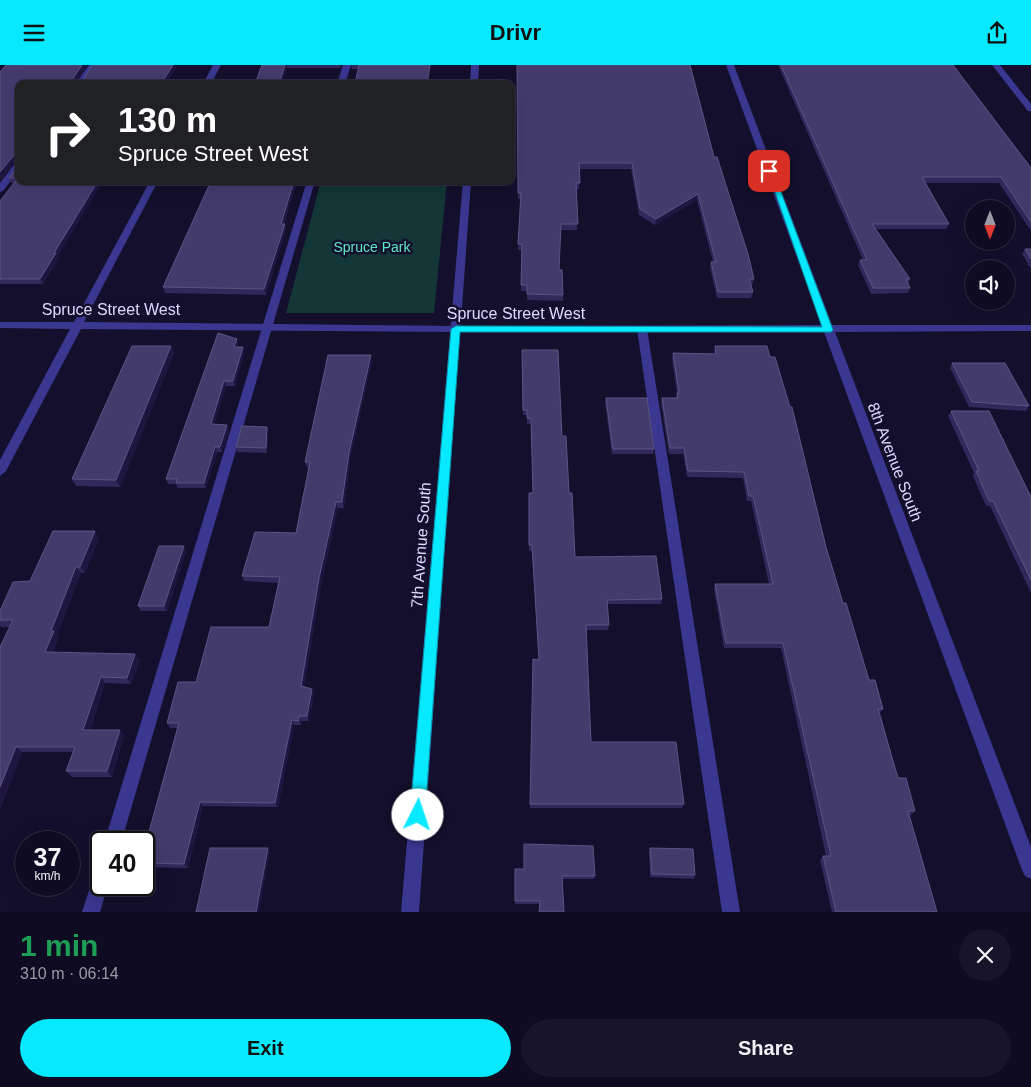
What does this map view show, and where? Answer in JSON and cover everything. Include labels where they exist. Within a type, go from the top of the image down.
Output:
[{"type":"street","points":[[82,80],[93,65]]},
{"type":"street","points":[[209,80],[217,65]]},
{"type":"street","points":[[342,80],[347,65]]},
{"type":"street","points":[[474,80],[475,65]]},
{"type":"street","name":"8th Avenue South","points":[[730,65],[1031,870]]},
{"type":"street","points":[[996,65],[1031,109]]},
{"type":"street","points":[[0,189],[15,169]]},
{"type":"street","points":[[0,471],[152,185]]},
{"type":"street","points":[[116,831],[310,185]]},
{"type":"street","name":"7th Avenue South","points":[[410,912],[467,185]]},
{"type":"street","name":"Spruce Street West","points":[[0,325],[456,329],[828,330],[1031,328]]},
{"type":"street","points":[[642,329],[730,912]]},
{"type":"street","points":[[91,912],[96,896]]},
{"type":"green space","name":"Spruce Park","points":[[320,185],[447,185],[434,313],[286,313]]},
{"type":"building","points":[[6,65],[82,65],[72,80],[15,80],[15,155],[0,172],[0,72]]},
{"type":"building","points":[[92,65],[173,65],[164,80],[83,80]]},
{"type":"building","points":[[262,65],[285,65],[280,80],[256,80]]},
{"type":"building","points":[[359,65],[430,65],[428,80],[356,80]]},
{"type":"building","points":[[517,65],[690,65],[714,157],[717,157],[748,254],[754,279],[749,279],[753,292],[718,292],[711,262],[716,262],[698,194],[656,219],[640,209],[632,163],[579,163],[580,183],[576,183],[578,224],[561,224],[559,270],[562,270],[563,295],[527,294],[527,285],[521,285],[522,244],[518,244],[521,193],[518,193]]},
{"type":"building","points":[[781,65],[953,65],[1031,168],[1031,222],[1001,177],[922,177],[949,224],[872,224],[910,279],[906,279],[910,288],[873,288],[860,260],[867,260]]},
{"type":"building","points":[[15,169],[15,178],[9,178]]},
{"type":"building","points":[[15,182],[15,185],[96,185],[40,279],[0,279],[0,201]]},
{"type":"building","points":[[209,185],[293,185],[281,224],[285,224],[264,289],[163,287]]},
{"type":"building","points":[[1025,249],[1031,249],[1031,259]]},
{"type":"building","points":[[218,333],[237,339],[234,347],[243,347],[233,381],[224,381],[211,424],[227,425],[220,447],[215,447],[204,483],[176,483],[177,479],[166,479]]},
{"type":"building","points":[[132,346],[171,346],[116,480],[72,479]]},
{"type":"building","points":[[715,346],[767,346],[770,357],[775,357],[790,407],[792,407],[826,547],[843,603],[846,603],[869,680],[875,680],[883,709],[878,709],[898,778],[906,778],[915,811],[908,811],[937,912],[836,912],[823,856],[831,856],[783,643],[726,643],[715,584],[773,584],[753,496],[749,496],[744,472],[688,471],[684,448],[670,448],[662,398],[678,398],[677,393],[679,393],[673,353],[716,354]]},
{"type":"building","points":[[522,350],[558,350],[562,436],[566,436],[569,493],[572,493],[575,557],[656,556],[662,599],[607,600],[609,625],[586,625],[591,742],[676,742],[684,804],[530,804],[533,659],[539,660],[532,545],[529,545],[529,493],[533,493],[531,419],[527,418],[527,410],[523,410]]},
{"type":"building","points":[[328,355],[371,355],[349,453],[342,502],[336,502],[319,578],[301,686],[312,689],[307,716],[299,716],[299,721],[292,720],[275,803],[200,802],[184,864],[155,863],[155,831],[149,831],[179,723],[167,723],[178,682],[196,682],[211,627],[269,627],[280,577],[242,576],[255,532],[296,533],[310,462],[305,462]]},
{"type":"building","points":[[952,363],[1005,363],[1029,406],[972,402]]},
{"type":"building","points":[[606,398],[647,398],[654,449],[613,449]]},
{"type":"building","points":[[951,411],[989,411],[1031,497],[1031,580],[993,501],[989,501],[976,471],[979,471]]},
{"type":"building","points":[[242,426],[267,427],[266,448],[236,447]]},
{"type":"building","points":[[53,531],[95,531],[80,567],[76,567],[51,631],[54,631],[45,652],[135,654],[127,678],[101,677],[83,730],[120,730],[107,771],[66,771],[75,747],[16,747],[0,787],[0,647],[13,620],[0,620],[0,611],[13,582],[30,581]]},
{"type":"building","points":[[159,546],[184,546],[164,606],[138,606]]},
{"type":"building","points":[[524,844],[593,846],[595,876],[562,876],[564,912],[539,912],[540,901],[515,901],[515,869],[524,869]]},
{"type":"building","points":[[210,848],[268,848],[256,912],[196,912]]},
{"type":"building","points":[[650,848],[693,849],[695,875],[652,874]]},
{"type":"route","points":[[418,815],[456,329],[828,330],[769,171]]}]
